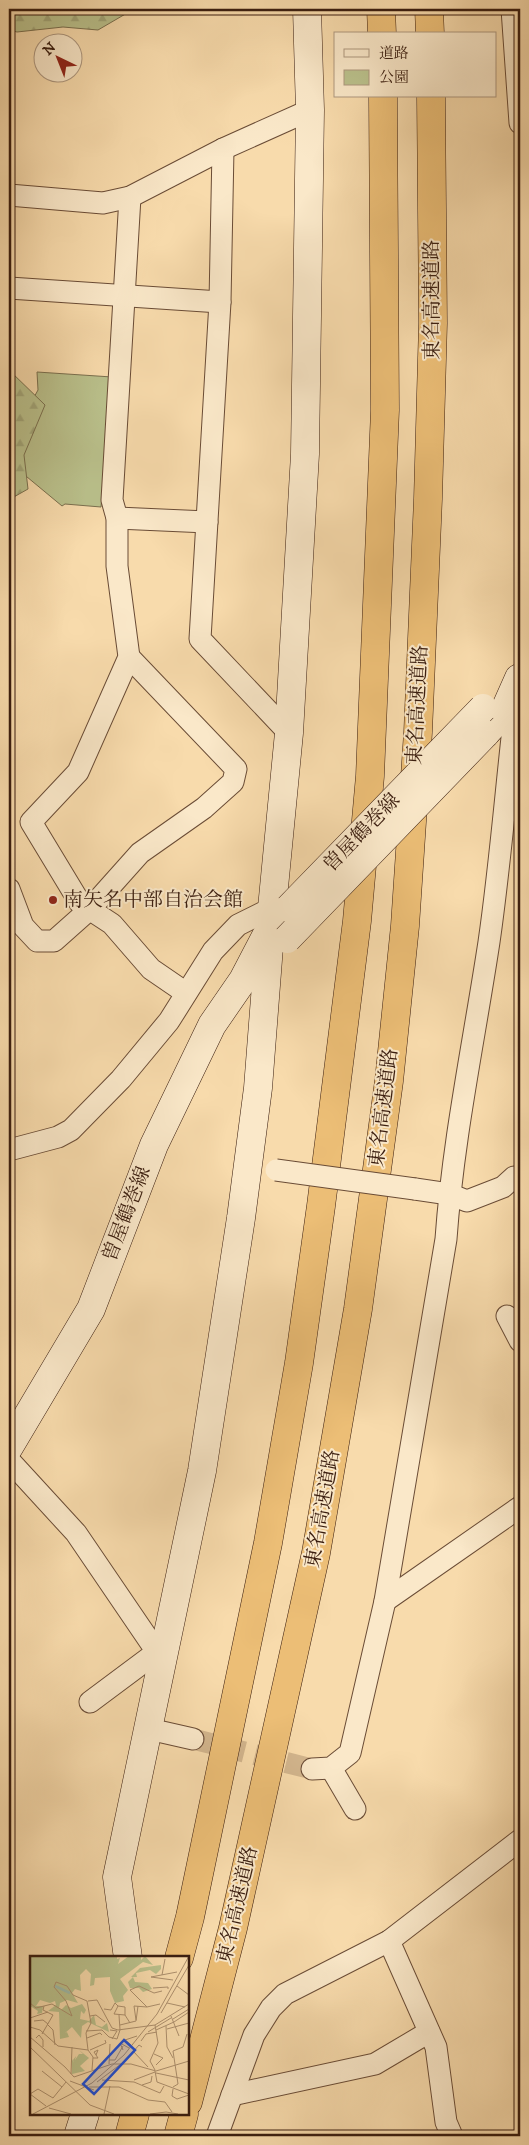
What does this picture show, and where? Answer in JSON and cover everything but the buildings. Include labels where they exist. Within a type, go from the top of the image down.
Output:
[{"type":"highway","points":[[381,9],[382,32]]},
{"type":"highway","points":[[429,9],[430,32]]},
{"type":"highway","points":[[180,1956],[190,1917],[268,1543],[299,1363],[323,1196],[356,921],[370,776],[385,410],[384,98]]},
{"type":"highway","name":"東名高速道路","points":[[189,2098],[233,1928],[316,1553],[358,1308],[389,1081],[405,926],[418,732],[426,548],[433,323],[431,98]]},
{"type":"highway","points":[[129,2136],[135,2115]]},
{"type":"highway","points":[[178,2136],[184,2115]]},
{"type":"street","points":[[128,1956],[117,1877],[149,1728],[160,1657],[202,1472],[248,1166],[277,928],[306,454],[310,110],[307,9]]},
{"type":"street","points":[[512,9],[519,85],[520,124]]},
{"type":"street","points":[[9,195],[103,203],[130,197],[223,149],[310,110]]},
{"type":"street","points":[[223,149],[220,302],[200,640],[289,733]]},
{"type":"street","points":[[130,197],[112,500],[117,518],[117,566],[129,657],[78,772],[31,822],[80,903],[112,924],[151,969],[186,993]]},
{"type":"street","points":[[9,288],[220,302]]},
{"type":"street","points":[[117,518],[207,522]]},
{"type":"street","points":[[9,889],[23,926],[37,941],[54,941],[90,909],[140,853],[204,808],[233,782],[236,769],[129,657]]},
{"type":"street","points":[[355,1809],[321,1769],[350,1753],[385,1601],[446,1239],[449,1194],[489,941],[513,814],[520,674]]},
{"type":"street","name":"曽屋鶴巻線","points":[[9,1447],[91,1309],[154,1145],[212,1025],[277,928],[484,721],[503,714],[520,674]]},
{"type":"street","points":[[9,1150],[58,1137],[71,1130],[122,1079],[169,1021],[213,951],[238,925],[277,928]]},
{"type":"street","points":[[248,1166],[449,1194],[467,1201],[503,1187],[514,1177],[520,1177]]},
{"type":"street","points":[[507,1316],[520,1341]]},
{"type":"street","points":[[9,1460],[76,1533],[160,1657]]},
{"type":"street","points":[[385,1601],[520,1507]]},
{"type":"street","points":[[90,1702],[160,1657]]},
{"type":"street","points":[[149,1728],[193,1740]]},
{"type":"street","points":[[217,2136],[254,2035],[271,2008],[285,1994],[389,1941],[520,1840]]},
{"type":"street","points":[[389,1941],[436,2047],[446,2122],[452,2136]]},
{"type":"street","points":[[232,2095],[375,2064],[429,2032]]},
{"type":"street","points":[[78,2136],[85,2115]]},
{"type":"green space","points":[[9,9],[134,9],[98,30],[63,27],[17,32],[9,30]]},
{"type":"green space","points":[[9,370],[45,405],[24,455],[28,489],[12,498],[9,496]]},
{"type":"green space","points":[[37,372],[112,377],[101,507],[65,504],[62,506],[9,462],[17,428],[38,390]]},
{"type":"tunnel","points":[[193,1739],[312,1769]]},
{"type":"place","name":"南矢名中部自治会館","points":[[53,900]]}]
